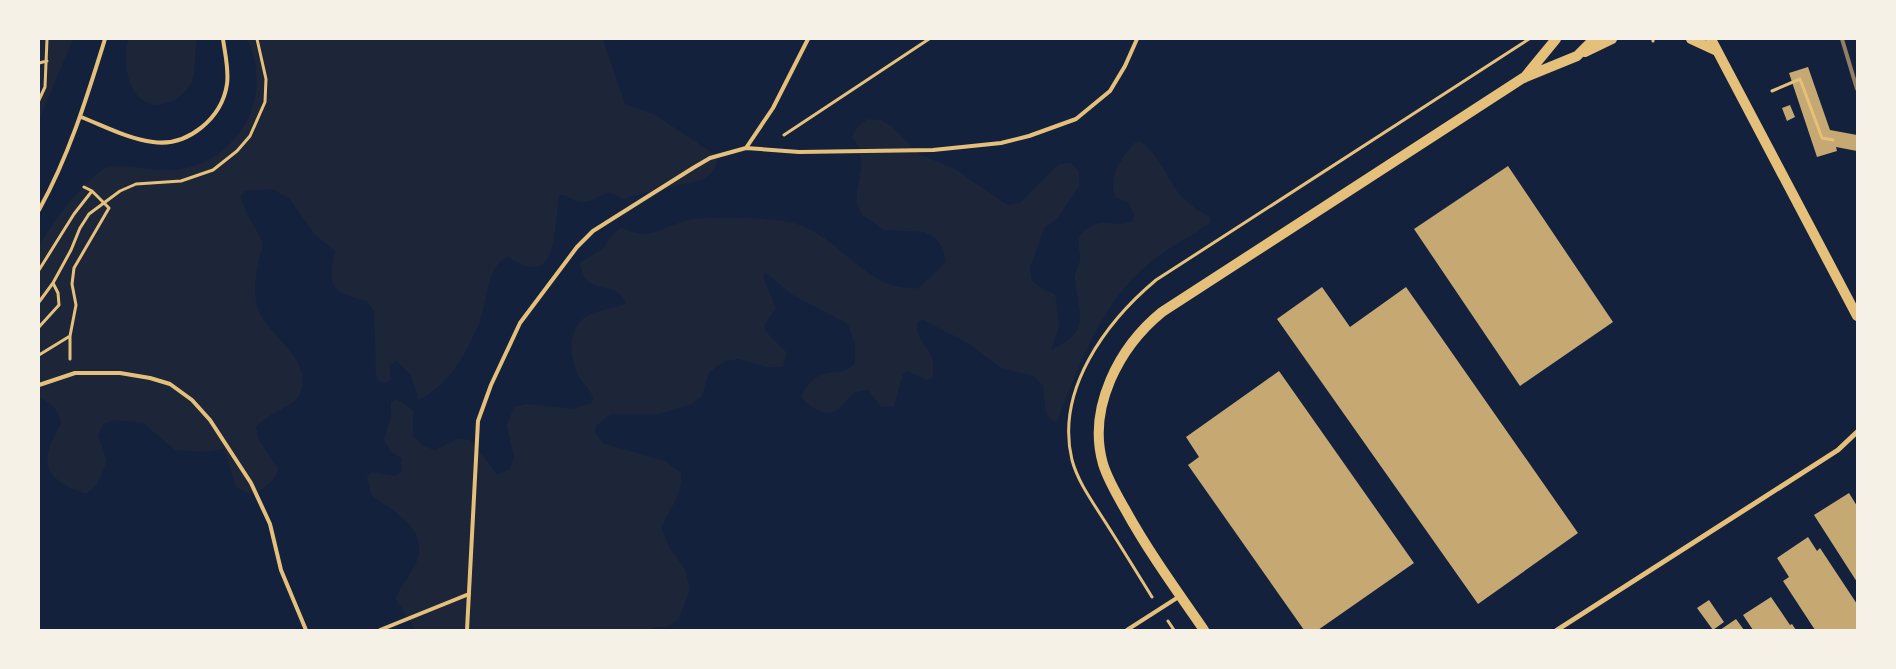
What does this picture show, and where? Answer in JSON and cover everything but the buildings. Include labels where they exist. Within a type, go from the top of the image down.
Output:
[{"type":"main road","points":[[1524,78],[1556,39]]},
{"type":"main road","points":[[1577,56],[1594,39]]},
{"type":"main road","points":[[1204,630],[1136,529],[1103,464],[1100,438],[1101,410],[1110,378],[1134,340],[1146,325],[1162,312],[1524,78],[1612,39]]},
{"type":"main road","points":[[1691,39],[1717,51]]},
{"type":"main road","points":[[1712,39],[1857,316]]},
{"type":"main road","points":[[1717,51],[1719,39]]},
{"type":"street","points":[[1557,630],[1838,450],[1857,432]]},
{"type":"lane","points":[[39,210],[53,183],[81,117],[105,39]]},
{"type":"lane","points":[[81,117],[154,142],[187,137],[213,116],[225,95],[228,76],[223,39]]},
{"type":"lane","points":[[746,148],[773,108],[808,39]]},
{"type":"lane","points":[[467,630],[478,421],[491,385],[520,323],[577,247],[594,231],[710,158],[746,148],[799,152],[933,150],[1001,143],[1029,136],[1076,119],[1110,91],[1125,66],[1137,39]]},
{"type":"lane","points":[[39,386],[75,372],[120,373],[150,378],[170,384],[192,400],[210,420],[251,483],[270,524],[281,570],[306,630]]},
{"type":"lane","points":[[380,630],[469,594]]},
{"type":"lane","points":[[1127,630],[1180,596]]},
{"type":"path","points":[[39,100],[44,87],[47,39]]},
{"type":"path","points":[[39,302],[53,283],[71,250],[80,228],[89,214],[120,191],[136,184],[181,181],[198,177],[213,170],[237,151],[250,136],[265,102],[266,79],[257,39]]},
{"type":"path","points":[[782,136],[929,39]]},
{"type":"path","points":[[1174,630],[1090,498],[1072,460],[1069,440],[1071,412],[1077,389],[1090,358],[1107,329],[1134,298],[1156,280],[1529,39]]},
{"type":"path","points":[[39,63],[47,61]]},
{"type":"path","points":[[1772,91],[1800,79],[1822,138],[1833,140]]},
{"type":"path","points":[[70,364],[70,336],[76,305],[72,284],[74,268],[109,208],[92,191],[84,187]]},
{"type":"path","points":[[39,270],[74,214],[92,191]]},
{"type":"path","points":[[39,327],[58,305],[58,293],[53,283]]},
{"type":"path","points":[[39,355],[70,336]]},
{"type":"shaded area","points":[[39,39],[73,39],[39,120]]},
{"type":"shaded area","points":[[129,39],[196,39],[195,65],[189,87],[179,97],[165,104],[158,105],[145,102],[134,90],[127,73],[126,55]]},
{"type":"shaded area","points":[[247,39],[603,39],[625,104],[655,115],[719,157],[707,177],[682,185],[623,199],[616,195],[606,194],[582,202],[560,195],[554,238],[547,259],[541,265],[533,267],[523,265],[507,257],[500,261],[489,284],[481,318],[471,342],[449,375],[440,385],[419,400],[411,375],[397,361],[390,365],[391,379],[385,383],[379,381],[376,375],[374,311],[367,301],[345,295],[334,286],[332,272],[335,251],[314,234],[290,199],[272,189],[245,191],[241,196],[243,203],[259,235],[262,246],[255,282],[255,297],[259,312],[270,328],[293,354],[302,374],[303,385],[296,400],[256,427],[259,440],[278,468],[277,473],[271,482],[263,488],[249,494],[236,487],[224,449],[203,452],[175,450],[143,423],[116,420],[104,423],[98,435],[107,461],[97,485],[86,494],[72,489],[53,476],[47,459],[49,449],[61,424],[59,414],[54,407],[39,397],[39,249],[49,230],[68,204],[89,181],[106,168],[127,166],[169,170],[193,166],[214,157],[231,143],[244,126],[253,106],[256,84],[255,62]]},
{"type":"shaded area","points":[[868,119],[881,120],[892,127],[919,154],[955,169],[1007,205],[1020,203],[1059,164],[1071,163],[1079,172],[1079,186],[1057,219],[1045,227],[1030,267],[1032,281],[1042,289],[1055,294],[1059,326],[1051,350],[1073,336],[1080,322],[1075,277],[1080,261],[1079,238],[1083,232],[1096,224],[1120,224],[1133,221],[1134,214],[1128,202],[1116,198],[1113,182],[1117,168],[1134,143],[1140,141],[1151,151],[1178,193],[1191,205],[1210,217],[1210,223],[1153,260],[1115,299],[1082,359],[1057,422],[1050,419],[1046,413],[1043,386],[1034,376],[1001,368],[968,343],[923,320],[917,322],[917,328],[932,358],[933,378],[927,380],[908,371],[903,374],[894,406],[881,407],[868,390],[854,393],[834,412],[828,413],[818,410],[801,397],[814,379],[828,373],[849,369],[855,364],[855,344],[848,324],[791,294],[765,272],[763,277],[776,308],[765,324],[765,331],[787,353],[783,367],[768,367],[738,359],[725,361],[709,372],[702,396],[690,405],[659,414],[611,414],[596,426],[595,432],[602,443],[665,461],[681,473],[678,494],[661,527],[669,547],[685,569],[690,590],[679,619],[667,627],[654,627],[650,630],[415,630],[396,599],[415,565],[419,553],[419,542],[415,532],[400,515],[371,495],[367,476],[371,472],[395,476],[401,472],[402,458],[391,452],[384,440],[391,416],[391,402],[397,399],[413,410],[413,436],[423,446],[435,450],[457,439],[470,440],[497,474],[509,470],[514,458],[507,425],[514,407],[527,404],[573,409],[592,403],[593,396],[577,373],[574,365],[571,348],[574,332],[578,324],[591,314],[626,304],[619,293],[591,283],[586,279],[580,263],[606,246],[608,240],[621,227],[632,232],[650,233],[694,219],[730,217],[775,220],[797,224],[813,231],[828,241],[855,263],[884,282],[900,287],[919,288],[946,262],[943,249],[936,238],[924,232],[884,230],[862,215],[857,204],[857,191],[862,166],[859,148],[852,137],[858,126]]},
{"type":"railway","points":[[1842,39],[1857,89]]}]
